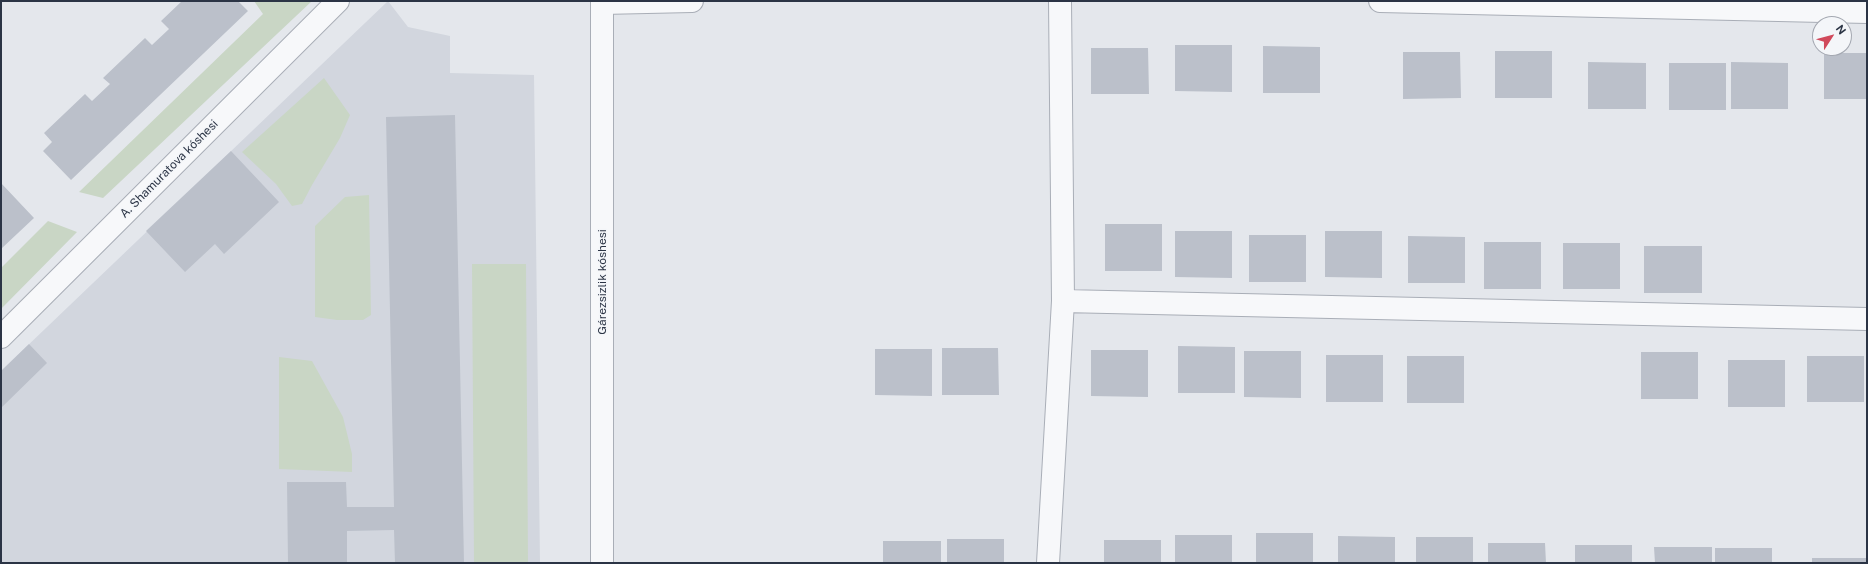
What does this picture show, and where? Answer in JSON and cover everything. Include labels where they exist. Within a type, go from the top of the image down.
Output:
[{"type":"street","name":"A. Shamuratova kóshesi","points":[[1,337],[338,1]]},
{"type":"street","points":[[602,2],[692,1]]},
{"type":"street","points":[[1048,563],[1063,301],[1060,1]]},
{"type":"street","points":[[1380,1],[1867,12]]},
{"type":"street","name":"Gárezsizlik kóshesi","points":[[602,2],[602,563]]},
{"type":"street","points":[[1063,301],[1867,319]]},
{"type":"shaded area","points":[[388,1],[408,27],[450,36],[450,73],[534,75],[540,563],[1,563],[1,371]]},
{"type":"green space","points":[[254,1],[312,1],[103,198],[79,192],[263,14]]},
{"type":"green space","points":[[324,78],[350,115],[340,138],[302,204],[292,206],[276,184],[242,152]]},
{"type":"green space","points":[[369,195],[371,315],[363,320],[337,320],[315,317],[315,226],[345,197]]},
{"type":"green space","points":[[48,221],[77,232],[1,309],[1,268]]},
{"type":"green space","points":[[472,264],[526,264],[528,563],[474,563]]},
{"type":"green space","points":[[279,357],[312,361],[343,417],[352,454],[352,472],[279,469]]},
{"type":"building","points":[[182,1],[238,1],[248,11],[71,180],[43,151],[52,142],[44,133],[85,94],[92,101],[110,84],[103,78],[145,38],[152,45],[169,29],[161,21]]},
{"type":"building","points":[[1175,45],[1232,45],[1232,92],[1175,91]]},
{"type":"building","points":[[1263,46],[1320,47],[1320,93],[1263,93]]},
{"type":"building","points":[[1091,48],[1148,48],[1149,94],[1091,94]]},
{"type":"building","points":[[1495,51],[1552,51],[1552,98],[1495,98]]},
{"type":"building","points":[[1403,52],[1460,52],[1461,98],[1403,99]]},
{"type":"building","points":[[1852,53],[1867,53],[1867,99],[1824,99],[1824,56],[1852,56]]},
{"type":"building","points":[[1588,62],[1646,63],[1646,109],[1588,109]]},
{"type":"building","points":[[1731,62],[1788,63],[1788,109],[1731,109]]},
{"type":"building","points":[[1669,63],[1726,63],[1726,110],[1669,110]]},
{"type":"building","points":[[455,115],[464,563],[395,563],[394,530],[347,531],[347,563],[288,563],[287,482],[346,482],[347,507],[394,507],[386,117]]},
{"type":"building","points":[[231,151],[279,202],[224,254],[215,244],[185,272],[146,231]]},
{"type":"building","points":[[1,183],[34,218],[1,249]]},
{"type":"building","points":[[1105,224],[1162,224],[1162,271],[1105,271]]},
{"type":"building","points":[[1175,231],[1232,231],[1232,278],[1175,277]]},
{"type":"building","points":[[1325,231],[1382,231],[1382,278],[1325,277]]},
{"type":"building","points":[[1249,235],[1306,235],[1306,282],[1249,282]]},
{"type":"building","points":[[1408,236],[1465,237],[1465,283],[1408,283]]},
{"type":"building","points":[[1484,242],[1541,242],[1541,289],[1484,289]]},
{"type":"building","points":[[1563,243],[1620,243],[1620,289],[1563,289]]},
{"type":"building","points":[[1644,246],[1702,246],[1702,293],[1644,293]]},
{"type":"building","points":[[29,344],[47,363],[1,408],[1,371]]},
{"type":"building","points":[[1178,346],[1235,347],[1235,393],[1178,393]]},
{"type":"building","points":[[942,348],[998,348],[999,395],[942,395]]},
{"type":"building","points":[[875,349],[932,349],[932,396],[875,395]]},
{"type":"building","points":[[1091,350],[1148,350],[1148,397],[1091,396]]},
{"type":"building","points":[[1244,351],[1301,351],[1301,398],[1244,397]]},
{"type":"building","points":[[1641,352],[1698,352],[1698,399],[1641,399]]},
{"type":"building","points":[[1326,355],[1383,355],[1383,402],[1326,402]]},
{"type":"building","points":[[1407,356],[1464,356],[1464,403],[1407,403]]},
{"type":"building","points":[[1807,356],[1864,356],[1864,402],[1807,402]]},
{"type":"building","points":[[1728,360],[1785,360],[1785,407],[1728,407]]},
{"type":"building","points":[[1256,533],[1313,533],[1313,563],[1256,563]]},
{"type":"building","points":[[1175,535],[1232,535],[1232,563],[1175,563]]},
{"type":"building","points":[[1338,536],[1395,537],[1395,563],[1338,563]]},
{"type":"building","points":[[1416,537],[1473,537],[1473,563],[1416,563]]},
{"type":"building","points":[[947,539],[1004,539],[1004,563],[947,563]]},
{"type":"building","points":[[1104,540],[1161,540],[1161,563],[1104,563]]},
{"type":"building","points":[[883,541],[941,541],[941,563],[883,563]]},
{"type":"building","points":[[1488,543],[1545,543],[1546,563],[1488,563]]},
{"type":"building","points":[[1575,545],[1632,545],[1632,563],[1575,563]]},
{"type":"building","points":[[1654,547],[1712,547],[1712,563],[1655,563]]},
{"type":"building","points":[[1715,548],[1772,548],[1772,563],[1715,563]]},
{"type":"building","points":[[1812,558],[1867,558],[1867,563],[1812,563]]}]
